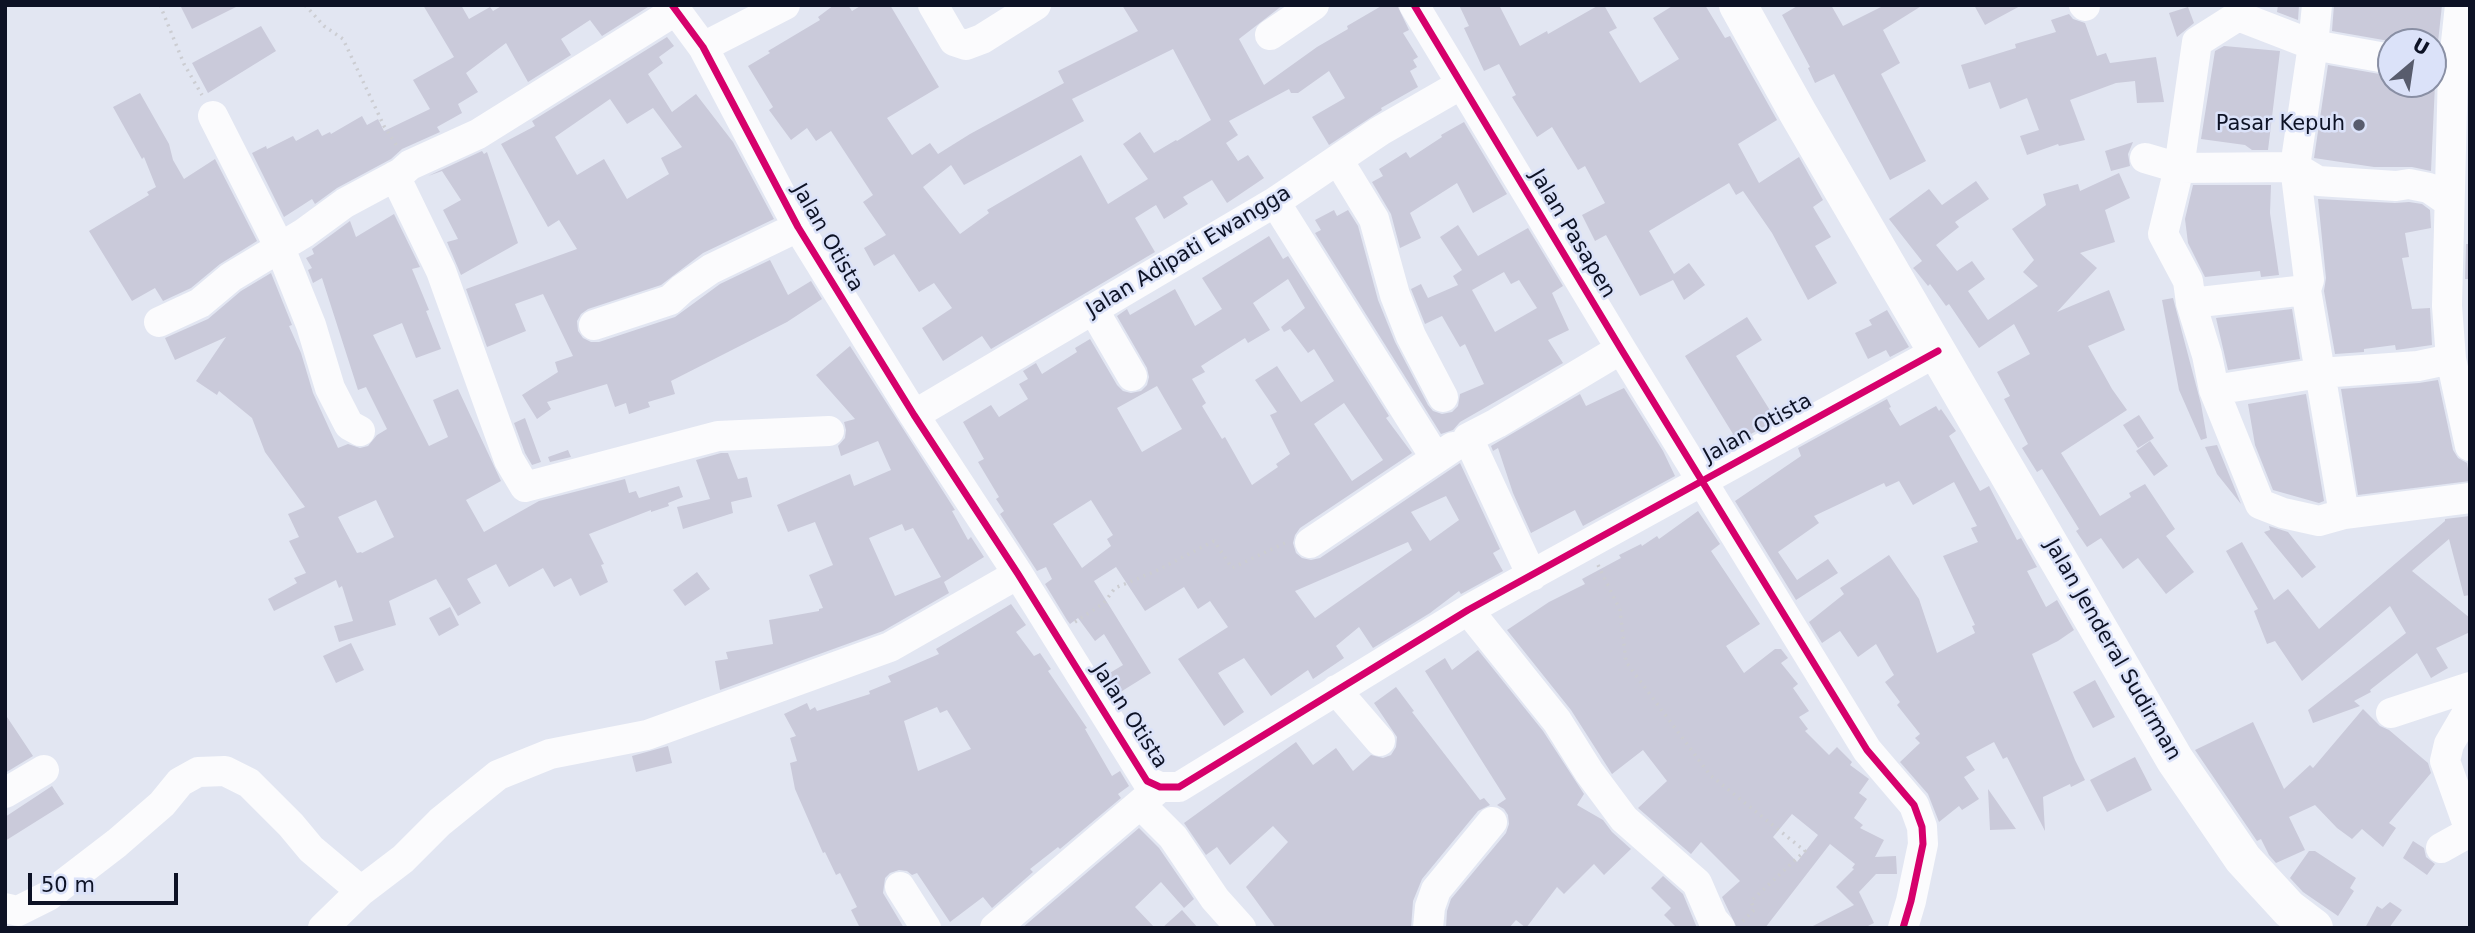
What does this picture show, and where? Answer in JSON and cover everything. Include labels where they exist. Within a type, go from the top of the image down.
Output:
[{"type":"main road","name":"Jalan Jenderal Sudirman","points":[[1748,9],[1798,113],[2175,760],[2243,859],[2289,909],[2314,928]]},
{"type":"street","points":[[703,47],[785,5]]},
{"type":"street","points":[[933,5],[954,41],[966,45],[982,40],[1036,5]]},
{"type":"street","points":[[1270,35],[1314,5]]},
{"type":"street","name":"Jalan Pasapen","points":[[1414,5],[1620,349],[1867,750],[1914,805],[1922,827],[1923,844],[1903,928]]},
{"type":"street","points":[[2317,5],[2295,167],[2309,280],[2306,290],[2344,514]]},
{"type":"street","points":[[2447,53],[2460,5]]},
{"type":"street","points":[[159,322],[200,303],[231,277],[280,248],[345,203],[402,171],[478,134],[674,8]]},
{"type":"street","name":"Jalan Otista","points":[[674,8],[703,47],[798,228],[1147,780],[1150,796],[1179,787],[1468,610],[1938,351]]},
{"type":"street","points":[[2377,57],[2313,46],[2238,16],[2197,42],[2161,163],[2163,234],[2188,282],[2214,390],[2260,504],[2283,513],[2319,521],[2344,514],[2470,498]]},
{"type":"street","name":"Jalan Adipati Ewangga","points":[[914,415],[1275,202],[1380,131],[1460,85]]},
{"type":"street","points":[[2444,98],[2448,201],[2447,306],[2451,359],[2470,446]]},
{"type":"street","points":[[213,116],[280,248],[312,325],[330,388],[349,425],[360,431]]},
{"type":"street","points":[[1338,160],[1374,219],[1411,336],[1443,397]]},
{"type":"street","points":[[2161,163],[2295,167],[2318,181],[2396,186],[2409,184],[2429,188],[2448,201]]},
{"type":"street","points":[[402,171],[509,460],[525,487],[718,436],[829,431]]},
{"type":"street","points":[[1275,202],[1435,457]]},
{"type":"street","points":[[594,325],[670,300],[711,269],[798,228]]},
{"type":"street","points":[[2191,303],[2306,290]]},
{"type":"street","points":[[1093,310],[1132,376]]},
{"type":"street","points":[[1310,543],[1435,457],[1497,424],[1620,349]]},
{"type":"street","points":[[2214,390],[2320,373],[2418,366],[2451,359]]},
{"type":"street","points":[[1468,438],[1532,576]]},
{"type":"street","points":[[323,928],[362,891],[403,859],[440,822],[498,775],[550,754],[647,735],[890,647],[1018,574]]},
{"type":"street","points":[[1468,610],[1557,721],[1589,772],[1624,819],[1697,883],[1713,920],[1720,928]]},
{"type":"street","points":[[2391,713],[2470,687]]},
{"type":"street","points":[[1336,690],[1380,741]]},
{"type":"street","points":[[2441,848],[2470,831],[2445,761],[2449,744],[2467,723]]},
{"type":"street","points":[[5,793],[44,770]]},
{"type":"street","points":[[5,908],[18,911],[48,896],[162,804],[180,782],[198,772],[225,771],[249,783],[311,849],[362,891]]},
{"type":"street","points":[[1001,926],[1150,796],[1173,837],[1215,899],[1241,928]]},
{"type":"street","points":[[1428,928],[1430,907],[1436,890],[1492,822]]},
{"type":"street","points":[[900,887],[926,928]]},
{"type":"path","points":[[160,5],[184,64],[213,116]]},
{"type":"path","points":[[306,5],[324,26],[343,39],[402,171]]},
{"type":"path","points":[[1056,634],[1104,603],[1115,588],[1156,571],[1214,541],[1232,568],[1296,538],[1310,543]]},
{"type":"path","points":[[1588,544],[1620,610],[1626,662],[1710,775],[1805,851],[1751,901],[1754,910],[1735,928]]},
{"type":"building","points":[[180,5],[240,5],[192,29]]},
{"type":"building","points":[[423,5],[461,5],[469,19],[490,7],[493,11],[503,5],[648,7],[602,36],[590,20],[561,39],[571,55],[528,82],[506,43],[466,73],[478,92],[458,104],[462,113],[437,127],[440,132],[402,149],[391,159],[337,188],[315,204],[312,199],[284,217],[252,153],[293,136],[296,141],[318,129],[322,136],[330,132],[331,134],[362,116],[367,125],[378,119],[384,131],[430,109],[413,80],[454,57]]},
{"type":"building","points":[[834,5],[848,5],[852,11],[862,5],[890,5],[939,87],[887,118],[912,155],[930,143],[938,154],[1064,83],[1058,71],[1138,31],[1122,5],[1283,5],[1239,39],[1264,85],[1317,47],[1348,29],[1347,26],[1383,5],[1397,5],[1409,30],[1403,33],[1418,57],[1413,60],[1417,67],[1410,71],[1418,87],[1381,108],[1382,110],[1329,145],[1312,117],[1345,98],[1329,71],[1298,93],[1291,93],[1289,89],[1229,121],[1238,135],[1226,143],[1238,161],[1248,155],[1264,178],[1227,203],[1212,180],[1183,197],[1188,204],[1164,219],[1156,205],[1135,218],[1155,252],[991,349],[982,336],[943,361],[922,328],[952,308],[934,283],[919,292],[894,254],[874,266],[864,248],[886,235],[863,202],[873,195],[831,131],[816,141],[807,128],[791,140],[769,110],[773,107],[748,66],[820,20],[818,17]],"holes":[[[1173,49],[1211,120],[1154,153],[1140,132],[1123,144],[1148,179],[1108,204],[1081,155],[987,210],[989,213],[960,234],[923,187],[951,165],[964,185],[1084,121],[1072,99]]]},
{"type":"building","points":[[1459,5],[1499,5],[1520,46],[1547,31],[1548,34],[1599,5],[1604,5],[1617,28],[1609,32],[1640,83],[1679,59],[1653,18],[1674,5],[1705,5],[1725,38],[1730,36],[1777,120],[1738,144],[1759,183],[1799,157],[1823,200],[1813,207],[1831,237],[1815,246],[1837,283],[1808,300],[1772,233],[1743,191],[1736,195],[1729,183],[1649,231],[1674,274],[1689,263],[1705,285],[1684,300],[1673,280],[1640,296],[1606,235],[1595,241],[1582,215],[1605,203],[1585,166],[1578,170],[1552,127],[1537,137],[1512,97],[1516,95],[1499,64],[1484,71],[1464,28],[1469,26]]},
{"type":"building","points":[[1799,5],[1831,5],[1843,26],[1885,5],[1923,5],[1883,30],[1900,63],[1881,74],[1926,161],[1890,180],[1834,74],[1815,83],[1808,68],[1810,67],[1782,15]]},
{"type":"building","points":[[1974,5],[2022,5],[1985,25]]},
{"type":"building","points":[[2278,5],[2299,5],[2298,20],[2277,12]]},
{"type":"building","points":[[2334,5],[2442,5],[2440,28],[2377,28],[2377,39],[2332,31]]},
{"type":"building","points":[[2188,7],[2194,23],[2177,37],[2169,13]]},
{"type":"building","points":[[2069,14],[2073,19],[2085,23],[2097,56],[2106,53],[2110,63],[2156,57],[2164,102],[2137,103],[2135,81],[2116,83],[2070,100],[2085,140],[2059,146],[2058,144],[2027,155],[2020,136],[2039,130],[2027,98],[2000,109],[1990,82],[1969,89],[1961,65],[2016,48],[2015,44],[2056,32],[2051,20]]},
{"type":"building","points":[[261,26],[276,51],[208,93],[192,63]]},
{"type":"building","points":[[667,37],[674,46],[659,57],[663,63],[648,74],[672,112],[696,94],[733,142],[774,219],[703,253],[661,285],[588,309],[577,321],[578,331],[583,338],[599,342],[675,317],[720,284],[770,260],[788,295],[811,281],[822,299],[787,322],[671,381],[675,394],[648,402],[650,407],[629,414],[626,403],[615,407],[607,384],[547,402],[551,409],[537,419],[522,395],[558,372],[555,362],[573,356],[543,294],[515,304],[526,331],[487,347],[466,289],[577,249],[559,220],[548,227],[501,144],[535,126],[532,121]],"holes":[[[610,99],[627,124],[653,108],[682,147],[661,158],[669,174],[627,199],[604,159],[577,175],[555,137]]]},
{"type":"building","points":[[2224,46],[2280,51],[2268,150],[2252,150],[2245,145],[2201,139],[2215,51]]},
{"type":"building","points":[[2328,65],[2377,74],[2377,98],[2434,98],[2431,171],[2412,167],[2374,167],[2314,158]]},
{"type":"building","points":[[140,93],[169,144],[173,160],[184,179],[215,159],[257,241],[220,264],[191,288],[163,301],[155,288],[132,301],[89,231],[149,195],[147,192],[156,187],[144,157],[142,159],[113,107]]},
{"type":"building","points":[[1464,122],[1507,194],[1473,213],[1457,183],[1410,213],[1421,238],[1400,248],[1391,214],[1372,182],[1383,176],[1379,169],[1406,152],[1410,158]]},
{"type":"building","points":[[2133,142],[2128,154],[2130,166],[2111,171],[2105,151]]},
{"type":"building","points":[[482,151],[484,154],[487,152],[518,243],[461,275],[447,242],[458,239],[443,210],[461,200],[442,171],[428,176]]},
{"type":"building","points":[[2119,173],[2130,198],[2105,210],[2115,242],[2080,253],[2097,268],[2057,312],[2109,290],[2125,330],[2088,346],[2127,410],[2061,453],[2100,516],[2131,497],[2129,493],[2145,484],[2175,529],[2166,536],[2194,572],[2166,594],[2138,558],[2123,569],[2101,538],[2087,547],[2042,469],[2037,472],[2022,448],[2028,444],[2004,399],[2010,396],[1997,372],[2030,354],[2014,324],[1979,348],[1949,304],[1946,306],[1930,284],[1928,286],[1913,268],[1922,261],[1889,219],[1929,189],[1942,205],[1976,181],[1989,199],[1955,222],[1959,227],[1936,245],[1957,271],[1972,261],[1985,279],[1968,291],[1988,320],[2038,286],[2023,272],[2034,260],[2012,229],[2046,205],[2043,194],[2078,184],[2080,191]]},
{"type":"building","points":[[2193,185],[2271,185],[2270,213],[2279,275],[2261,277],[2260,271],[2205,277],[2188,243],[2185,219]]},
{"type":"building","points":[[2318,199],[2409,202],[2422,204],[2430,210],[2431,228],[2405,233],[2409,257],[2402,258],[2412,309],[2430,308],[2432,345],[2396,350],[2395,345],[2364,349],[2364,352],[2335,354],[2324,291],[2326,278]]},
{"type":"building","points":[[1334,210],[1337,216],[1348,210],[1358,226],[1378,300],[1395,342],[1433,411],[1442,414],[1452,412],[1458,406],[1460,394],[1484,384],[1465,344],[1460,347],[1442,316],[1425,324],[1411,289],[1421,284],[1428,298],[1458,285],[1453,276],[1462,270],[1440,237],[1458,225],[1478,256],[1528,228],[1563,286],[1552,293],[1569,330],[1548,340],[1563,363],[1460,422],[1453,430],[1441,434],[1315,233],[1321,230],[1315,220]],"holes":[[[1504,272],[1511,284],[1519,280],[1537,308],[1495,332],[1472,290]]]},
{"type":"building","points":[[394,214],[420,267],[412,269],[441,349],[416,358],[402,323],[373,335],[429,446],[448,437],[433,400],[458,389],[501,481],[466,500],[484,532],[539,501],[625,479],[629,493],[636,491],[639,498],[679,486],[683,497],[668,503],[669,506],[651,510],[589,534],[604,564],[601,565],[608,582],[580,596],[571,578],[554,587],[543,568],[509,587],[496,564],[467,579],[481,603],[458,616],[436,579],[389,601],[396,625],[339,642],[334,626],[353,621],[342,586],[339,588],[336,580],[274,611],[268,599],[297,583],[294,578],[306,573],[289,541],[299,537],[288,514],[305,507],[265,452],[252,418],[219,391],[217,395],[196,381],[226,337],[175,360],[165,338],[208,319],[241,291],[271,273],[292,325],[289,326],[301,353],[313,393],[338,448],[348,444],[360,448],[368,446],[377,435],[387,429],[366,387],[358,390],[322,278],[313,283],[308,270],[312,268],[306,258],[314,254],[312,249],[350,221],[356,237]],"holes":[[[376,500],[394,537],[357,553],[338,517]]]},
{"type":"building","points":[[1269,236],[1283,259],[1288,256],[1389,416],[1386,418],[1412,453],[1300,528],[1293,543],[1296,553],[1311,560],[1320,558],[1460,463],[1500,549],[1493,553],[1503,571],[1461,594],[1459,591],[1430,613],[1373,648],[1359,627],[1336,646],[1344,658],[1313,679],[1308,670],[1271,696],[1244,658],[1218,673],[1244,712],[1224,726],[1178,659],[1228,627],[1210,601],[1198,609],[1184,587],[1145,611],[1116,567],[1094,581],[1151,673],[1114,696],[1103,677],[1123,665],[1104,634],[1095,641],[1078,618],[1070,624],[1067,620],[1045,584],[1052,579],[1046,567],[1037,571],[1000,514],[1004,511],[996,499],[999,497],[978,462],[984,459],[963,422],[991,405],[999,417],[1028,399],[1019,384],[1028,379],[1023,371],[1036,363],[1042,374],[1077,352],[1075,348],[1090,339],[1117,385],[1123,391],[1131,393],[1141,391],[1147,385],[1147,368],[1117,316],[1127,309],[1130,315],[1175,289],[1195,326],[1222,309],[1202,278]],"holes":[[[1288,279],[1305,308],[1281,327],[1284,332],[1290,329],[1308,353],[1314,349],[1334,381],[1301,402],[1277,366],[1255,380],[1277,412],[1270,415],[1290,454],[1276,464],[1278,467],[1252,485],[1225,437],[1222,439],[1202,406],[1206,403],[1192,379],[1205,372],[1201,366],[1245,338],[1248,343],[1270,330],[1253,303]],[[1157,386],[1182,429],[1142,452],[1117,408]],[[1344,403],[1383,460],[1352,481],[1314,424]],[[1446,496],[1459,520],[1430,541],[1411,512]],[[1091,500],[1113,535],[1107,539],[1111,546],[1082,568],[1053,524]],[[1408,542],[1412,550],[1315,618],[1295,591]]]},
{"type":"building","points":[[2466,244],[2470,244],[2470,279],[2465,279]]},
{"type":"building","points":[[2173,298],[2201,404],[2207,438],[2201,440],[2179,390],[2162,300]]},
{"type":"building","points":[[2292,309],[2300,359],[2228,370],[2216,318]]},
{"type":"building","points":[[1887,310],[1909,347],[1890,357],[1886,350],[1868,359],[1855,333],[1872,325],[1869,320]]},
{"type":"building","points":[[1747,317],[1762,340],[1736,356],[1776,420],[1724,449],[1720,442],[1733,434],[1685,356]]},
{"type":"building","points":[[850,346],[955,510],[952,511],[968,540],[971,537],[984,557],[944,582],[949,593],[883,631],[720,690],[715,661],[728,659],[726,652],[773,644],[769,620],[823,608],[809,575],[833,565],[815,522],[788,532],[777,505],[850,474],[854,486],[891,470],[878,441],[841,456],[838,446],[845,438],[844,422],[855,419],[816,375]],"holes":[[[902,524],[905,531],[913,528],[941,577],[895,596],[869,538]]]},
{"type":"building","points":[[2438,380],[2453,450],[2458,458],[2467,463],[2470,481],[2358,495],[2341,389]]},
{"type":"building","points":[[1624,388],[1663,451],[1675,476],[1583,526],[1575,510],[1531,533],[1513,493],[1498,448],[1493,451],[1491,446],[1580,394],[1586,406]]},
{"type":"building","points":[[2306,394],[2324,501],[2319,503],[2273,490],[2255,445],[2248,404]]},
{"type":"building","points":[[1887,399],[1891,407],[1889,408],[1900,426],[1936,406],[1939,411],[1941,409],[1956,431],[1949,436],[1980,491],[1989,486],[2017,540],[2021,538],[2037,567],[2027,571],[2046,607],[2057,600],[2074,630],[2032,654],[2085,780],[2043,797],[2045,831],[2007,757],[2003,759],[1994,742],[1966,757],[1975,770],[1964,777],[1979,799],[1962,810],[1959,806],[1939,822],[1928,794],[1900,762],[1920,743],[1915,738],[1920,734],[1897,705],[1900,702],[1885,682],[1894,675],[1876,644],[1858,657],[1840,631],[1822,643],[1809,622],[1844,594],[1840,588],[1889,555],[1919,599],[1937,653],[1975,633],[1972,626],[1975,625],[1943,556],[1978,542],[1971,528],[1977,526],[1954,482],[1913,505],[1899,481],[1886,487],[1884,483],[1814,516],[1819,523],[1778,552],[1797,580],[1828,559],[1838,573],[1796,600],[1735,501],[1801,456],[1798,448]]},
{"type":"building","points":[[2139,415],[2154,438],[2138,448],[2123,425]]},
{"type":"building","points":[[525,418],[541,462],[532,465],[514,423]]},
{"type":"building","points":[[2150,441],[2168,466],[2154,476],[2136,451]]},
{"type":"building","points":[[2217,445],[2241,504],[2217,474],[2205,447]]},
{"type":"building","points":[[568,450],[571,457],[550,462],[548,457]]},
{"type":"building","points":[[728,453],[738,479],[747,477],[752,497],[731,502],[733,513],[683,529],[677,507],[710,499],[696,460]]},
{"type":"building","points":[[1698,511],[1720,544],[1711,551],[1760,624],[1726,646],[1744,673],[1775,649],[1781,649],[1788,658],[1781,663],[1798,684],[1793,688],[1809,711],[1799,717],[1808,729],[1805,731],[1829,755],[1837,747],[1852,762],[1850,765],[1869,779],[1859,793],[1867,799],[1854,818],[1863,825],[1860,828],[1884,840],[1875,857],[1896,856],[1897,874],[1876,874],[1859,892],[1874,923],[1864,928],[1809,928],[1854,905],[1836,887],[1854,869],[1852,868],[1855,864],[1830,844],[1765,928],[1737,928],[1722,897],[1740,881],[1701,842],[1691,854],[1638,808],[1667,781],[1643,750],[1612,774],[1571,710],[1507,630],[1549,602],[1585,584],[1582,579],[1621,558],[1619,555],[1641,544],[1642,546],[1657,536],[1659,539]],"holes":[[[1792,814],[1818,835],[1797,862],[1773,837]]]},
{"type":"building","points":[[2470,516],[2470,595],[2464,596],[2449,539],[2412,571],[2470,618],[2470,632],[2436,648],[2448,668],[2431,678],[2417,653],[2370,690],[2371,692],[2354,701],[2360,706],[2313,723],[2308,710],[2406,633],[2390,606],[2302,681],[2275,641],[2267,644],[2254,611],[2258,609],[2226,551],[2242,542],[2274,600],[2288,589],[2319,629],[2445,519]]},
{"type":"building","points":[[2269,526],[2288,532],[2316,567],[2302,578],[2264,532],[2270,530]]},
{"type":"building","points":[[697,572],[710,589],[685,606],[673,590]]},
{"type":"building","points":[[1011,604],[1026,625],[1016,632],[1034,656],[1040,653],[1051,669],[1048,671],[1087,728],[1085,729],[1112,776],[1120,771],[1129,786],[1118,794],[1121,798],[1060,849],[1058,847],[1030,869],[1033,872],[992,908],[983,897],[950,922],[917,873],[912,875],[899,870],[885,878],[883,893],[904,928],[860,928],[851,910],[857,907],[840,873],[836,875],[825,852],[823,853],[795,789],[790,763],[797,761],[790,738],[796,736],[784,714],[807,703],[810,710],[815,707],[817,711],[870,694],[869,691],[891,682],[888,676],[939,654],[936,649]],"holes":[[[937,707],[940,713],[947,710],[971,749],[918,771],[904,721]]]},
{"type":"building","points":[[450,607],[459,625],[439,636],[429,618]]},
{"type":"building","points":[[351,643],[364,670],[336,683],[323,656]]},
{"type":"building","points":[[1478,650],[1543,731],[1584,794],[1577,805],[1603,820],[1631,849],[1604,875],[1594,864],[1564,894],[1557,887],[1526,928],[1516,920],[1509,928],[1446,928],[1451,899],[1506,833],[1509,824],[1508,815],[1497,805],[1506,799],[1425,671],[1445,658],[1452,670]]},
{"type":"building","points":[[2095,680],[2115,717],[2093,728],[2073,692]]},
{"type":"building","points":[[1396,687],[1480,800],[1484,798],[1490,805],[1478,811],[1422,879],[1413,901],[1411,928],[1276,928],[1246,887],[1288,842],[1273,826],[1230,865],[1217,847],[1206,855],[1184,823],[1296,742],[1313,765],[1336,748],[1353,771],[1371,755],[1383,758],[1391,755],[1396,747],[1397,737],[1374,703]]},
{"type":"building","points":[[2363,709],[2380,726],[2389,730],[2428,763],[2431,773],[2389,823],[2396,828],[2383,847],[2362,829],[2352,839],[2315,805],[2289,817],[2305,850],[2276,863],[2261,839],[2257,841],[2195,750],[2253,722],[2284,789],[2310,765],[2313,768]]},
{"type":"building","points":[[5,714],[33,756],[5,773]]},
{"type":"building","points":[[668,746],[672,763],[636,772],[632,756]]},
{"type":"building","points":[[2135,757],[2152,790],[2107,812],[2090,780]]},
{"type":"building","points":[[52,786],[64,804],[5,841],[5,817]]},
{"type":"building","points":[[1988,789],[2016,829],[1990,830]]},
{"type":"building","points":[[1139,828],[1159,848],[1194,899],[1184,908],[1161,882],[1135,907],[1155,928],[1022,928]]},
{"type":"building","points":[[2413,841],[2424,848],[2426,857],[2435,864],[2427,875],[2403,858]]},
{"type":"building","points":[[2309,851],[2315,851],[2356,878],[2350,888],[2354,891],[2338,916],[2303,892],[2290,878]]},
{"type":"building","points":[[1663,876],[1683,894],[1697,928],[1677,928],[1664,915],[1671,908],[1651,888]]},
{"type":"building","points":[[2390,902],[2402,910],[2389,928],[2365,928],[2377,906],[2382,909]]},
{"type":"building","points":[[1182,910],[1198,928],[1162,928]]},
{"type":"cycle path","points":[[672,5],[703,47],[798,227],[914,415],[1018,574],[1147,781],[1160,787],[1179,787],[1468,610],[1938,351]]},
{"type":"cycle path","points":[[1414,5],[1867,750],[1914,805],[1922,827],[1923,844],[1903,928]]},
{"type":"place","name":"Pasar Kepuh","points":[[2359,125]]}]
